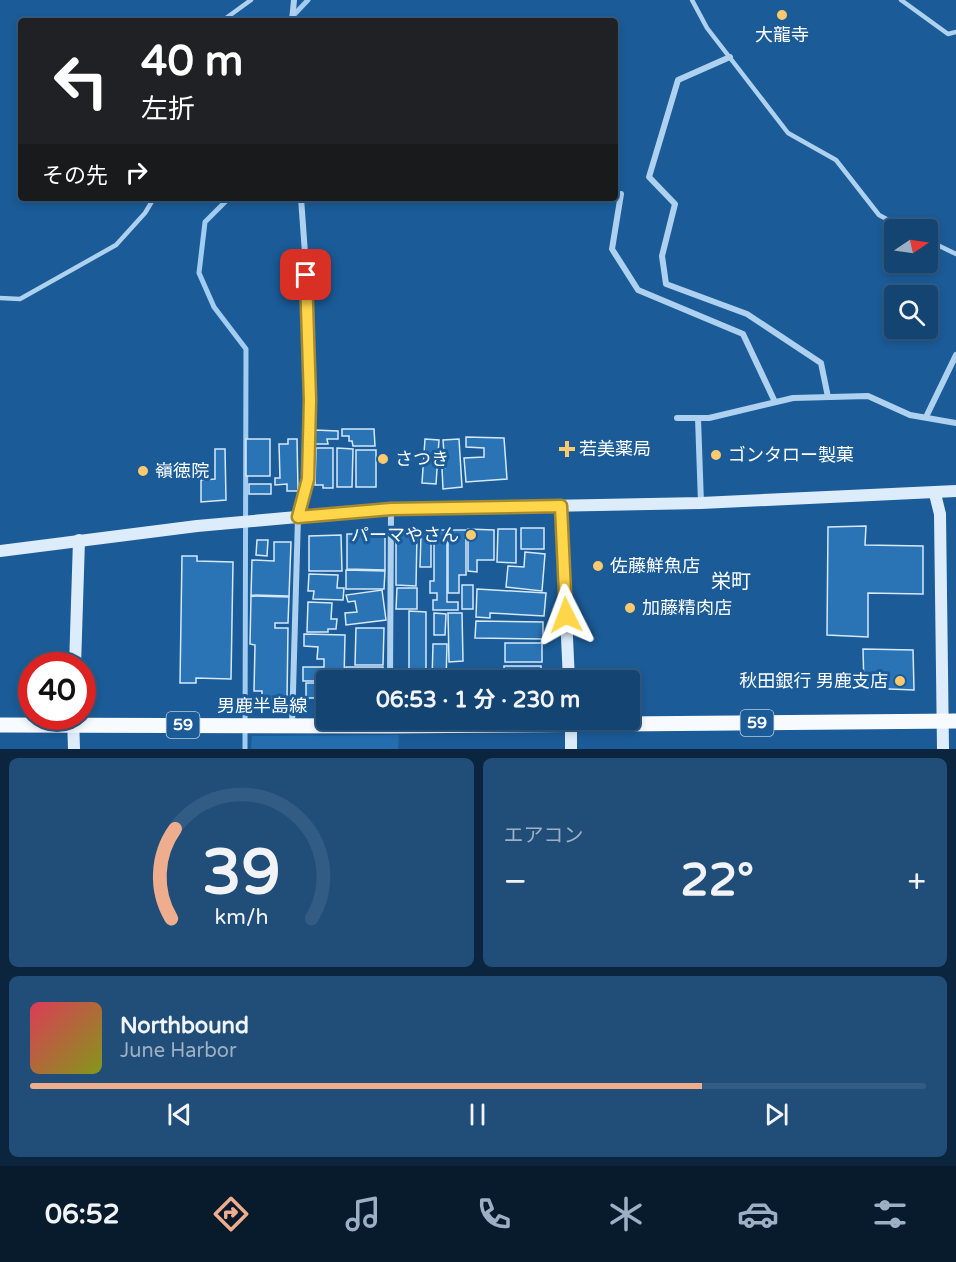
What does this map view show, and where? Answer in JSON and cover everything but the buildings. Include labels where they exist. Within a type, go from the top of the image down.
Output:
[{"type":"main road","name":"男鹿半島線","points":[[96,721],[316,725]]},
{"type":"main road","name":"男鹿半島線","points":[[640,723],[950,721]]},
{"type":"main road","name":"男鹿半島線","points":[[0,725],[18,724]]},
{"type":"street","points":[[292,18],[294,0]]},
{"type":"street","points":[[730,57],[678,80],[648,177],[675,204],[662,256],[666,284],[747,314],[821,363],[828,397]]},
{"type":"street","points":[[621,194],[612,249],[639,290],[743,334],[775,402]]},
{"type":"street","points":[[292,726],[298,517],[308,479],[310,400],[308,295],[301,201]]},
{"type":"street","points":[[926,417],[956,355]]},
{"type":"street","points":[[677,418],[709,418],[793,398],[868,396],[910,415],[956,423]]},
{"type":"street","points":[[698,418],[701,503]]},
{"type":"street","points":[[0,551],[79,540],[391,509],[701,503],[935,494],[956,491]]},
{"type":"street","points":[[935,494],[940,514],[950,721],[943,749]]},
{"type":"street","points":[[561,506],[568,670]]},
{"type":"street","points":[[390,670],[391,509]]},
{"type":"street","points":[[75,652],[79,540]]},
{"type":"street","points":[[73,730],[74,749]]},
{"type":"street","points":[[571,730],[571,749]]},
{"type":"lane","points":[[226,18],[251,0]]},
{"type":"lane","points":[[692,0],[706,27],[788,132],[836,160],[879,216],[885,219]]},
{"type":"lane","points":[[901,0],[948,34],[956,32]]},
{"type":"lane","points":[[0,298],[20,299],[116,245],[145,213],[152,201]]},
{"type":"lane","points":[[938,245],[956,254]]},
{"type":"shaded area","points":[[399,735],[398,749],[251,749],[252,736]]},
{"type":"waterway","points":[[291,18],[308,0]]},
{"type":"waterway","points":[[226,201],[205,222],[199,273],[214,307],[246,349],[245,749]]},
{"type":"place","name":"大龍寺","points":[[782,15]]},
{"type":"place","name":"若美薬局","points":[[567,449]]},
{"type":"place","name":"ゴンタロー製菓","points":[[716,455]]},
{"type":"place","name":"さつき","points":[[383,459]]},
{"type":"place","name":"嶺徳院","points":[[143,471]]},
{"type":"place","name":"パーマやさん","points":[[471,535]]},
{"type":"place","name":"佐藤鮮魚店","points":[[598,566]]},
{"type":"place","name":"加藤精肉店","points":[[630,608]]},
{"type":"place","name":"秋田銀行 男鹿支店","points":[[900,681]]},
{"type":"district","name":"栄町","points":[[731,582]]},
{"type":"route","points":[[306,275],[310,400],[308,479],[298,517],[391,509],[561,506],[566,615]]}]
